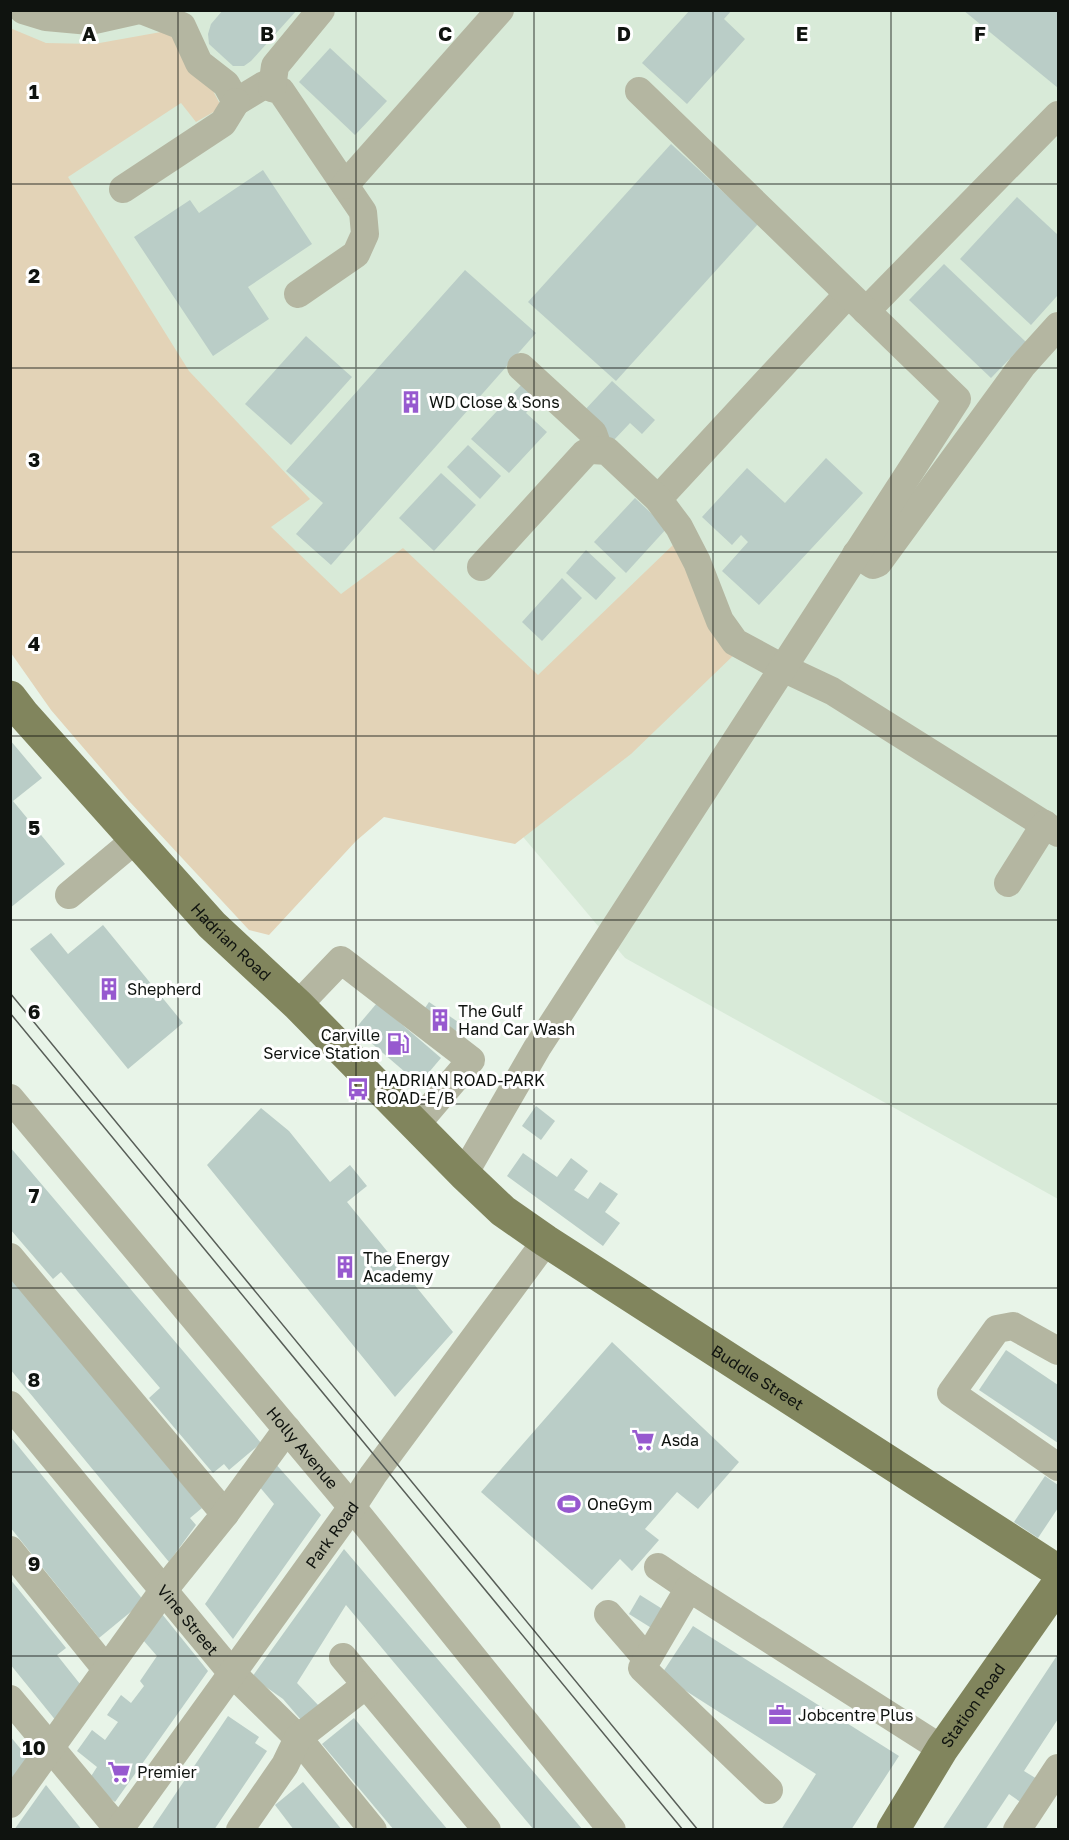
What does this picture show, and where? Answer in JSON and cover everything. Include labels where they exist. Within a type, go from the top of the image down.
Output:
[{"type":"main road","name":"Hadrian Road","points":[[10,697],[212,925],[298,1005],[464,1174]]},
{"type":"main road","name":"Buddle Street","points":[[464,1174],[503,1211],[546,1241],[1059,1571]]},
{"type":"main road","name":"Station Road","points":[[898,1827],[942,1749],[1059,1584]]},
{"type":"street","points":[[23,10],[46,17],[90,21],[140,10],[182,26],[199,63],[226,84],[236,102]]},
{"type":"street","points":[[272,88],[276,66],[321,10]]},
{"type":"street","points":[[345,185],[500,10]]},
{"type":"street","points":[[123,189],[223,123],[236,102],[264,85],[281,91],[363,212],[365,234],[356,254],[298,294]]},
{"type":"street","points":[[464,1174],[537,1048],[957,399],[639,91]]},
{"type":"street","points":[[658,499],[857,302],[1059,115]]},
{"type":"street","points":[[856,554],[873,565],[878,563],[1022,366],[1059,326]]},
{"type":"street","points":[[521,367],[593,433],[599,450]]},
{"type":"street","points":[[482,567],[585,453],[592,450],[608,451],[658,499],[679,527],[697,562],[720,621],[735,642],[832,691],[1052,829],[1008,883]]},
{"type":"street","points":[[69,895],[135,840]]},
{"type":"street","points":[[298,1005],[341,960],[471,1060],[415,1126]]},
{"type":"street","name":"Holly Avenue","points":[[10,1098],[352,1507],[612,1830]]},
{"type":"street","name":"Park Road","points":[[119,1829],[373,1475],[546,1241]]},
{"type":"street","points":[[10,1257],[225,1514]]},
{"type":"street","points":[[1059,1351],[1013,1326],[997,1329],[951,1393],[1059,1467]]},
{"type":"street","name":"Vine Street","points":[[10,1405],[232,1673],[298,1738],[373,1830]]},
{"type":"street","points":[[10,1804],[163,1591],[225,1514],[287,1429]]},
{"type":"street","points":[[10,1550],[106,1669]]},
{"type":"street","points":[[658,1567],[942,1749]]},
{"type":"street","points":[[689,1588],[642,1668],[769,1790]]},
{"type":"street","points":[[608,1614],[647,1659]]},
{"type":"street","points":[[343,1657],[487,1830]]},
{"type":"street","points":[[241,1829],[285,1765],[298,1738],[366,1685]]},
{"type":"street","points":[[10,1699],[119,1829]]},
{"type":"street","points":[[1017,1830],[1059,1768]]},
{"type":"shaded area","points":[[10,11],[1058,11],[1058,1199],[625,958],[470,774],[81,340],[11,179]]},
{"type":"shaded area","points":[[10,28],[46,43],[94,44],[161,32],[171,36],[212,89],[220,104],[217,110],[196,122],[181,103],[68,177],[189,371],[310,499],[271,527],[341,594],[403,548],[538,675],[673,545],[737,652],[631,754],[515,844],[384,817],[356,841],[269,935],[249,930],[129,801],[51,710],[11,653]]},
{"type":"building","points":[[223,10],[297,10],[251,61],[244,66],[233,66],[209,44],[208,34],[211,24]]},
{"type":"building","points":[[690,10],[732,10],[724,19],[745,39],[687,104],[642,63]]},
{"type":"building","points":[[963,10],[1058,10],[1058,88]]},
{"type":"building","points":[[330,48],[387,101],[355,135],[299,82]]},
{"type":"building","points":[[671,144],[758,224],[616,381],[528,302]]},
{"type":"building","points":[[263,170],[312,244],[248,287],[269,319],[213,356],[134,237],[190,200],[199,213]]},
{"type":"building","points":[[1017,197],[1058,235],[1058,295],[1031,325],[960,259]]},
{"type":"building","points":[[944,264],[1026,342],[991,378],[909,300]]},
{"type":"building","name":"WD Close & Sons","points":[[465,270],[536,333],[331,565],[296,534],[323,503],[286,471]]},
{"type":"building","points":[[306,336],[352,377],[291,445],[245,404]]},
{"type":"building","points":[[612,381],[655,420],[642,434],[630,423],[613,441],[583,412]]},
{"type":"building","points":[[522,384],[538,399],[526,413],[547,432],[509,473],[471,439]]},
{"type":"building","points":[[468,445],[501,476],[480,499],[447,467]]},
{"type":"building","points":[[826,458],[863,493],[759,605],[722,571],[748,542],[741,535],[732,545],[702,517],[747,468],[785,503]]},
{"type":"building","points":[[441,473],[476,505],[434,551],[399,518]]},
{"type":"building","points":[[635,498],[667,528],[626,573],[594,542]]},
{"type":"building","points":[[586,550],[616,578],[596,600],[566,573]]},
{"type":"building","points":[[562,578],[582,598],[542,641],[522,622]]},
{"type":"building","points":[[10,740],[42,778],[13,801],[65,864],[10,908]]},
{"type":"building","name":"Shepherd","points":[[103,925],[183,1023],[128,1069],[30,949],[51,933],[68,954]]},
{"type":"building","name":"The Gulf Hand Car Wash","points":[[429,1002],[461,1024],[450,1039],[419,1017]]},
{"type":"building","name":"Carville Service Station","points":[[377,1003],[441,1058],[419,1084],[355,1029]]},
{"type":"building","points":[[536,1106],[555,1121],[541,1140],[522,1126]]},
{"type":"building","name":"The Energy Academy","points":[[261,1108],[289,1131],[330,1182],[350,1165],[367,1186],[347,1202],[453,1332],[395,1397],[207,1165]]},
{"type":"building","points":[[10,1147],[261,1443],[229,1470],[224,1464],[213,1473],[149,1398],[160,1388],[61,1272],[53,1279],[10,1229]]},
{"type":"building","points":[[523,1153],[557,1177],[571,1158],[588,1171],[574,1190],[588,1199],[600,1182],[618,1194],[605,1212],[620,1223],[603,1246],[507,1176]]},
{"type":"building","points":[[10,1275],[202,1508],[190,1518],[196,1525],[169,1562],[10,1369]]},
{"type":"building","points":[[612,1342],[739,1462],[698,1509],[677,1492],[645,1529],[659,1540],[632,1571],[620,1559],[592,1590],[481,1492]]},
{"type":"building","points":[[1006,1350],[1058,1385],[1058,1443],[979,1390]]},
{"type":"building","points":[[10,1436],[144,1601],[99,1638],[10,1527]]},
{"type":"building","points":[[274,1462],[321,1515],[233,1639],[205,1604],[274,1504],[258,1485]]},
{"type":"building","points":[[1045,1476],[1058,1485],[1058,1508],[1038,1538],[1014,1522]]},
{"type":"building","points":[[344,1549],[583,1830],[534,1830],[346,1605],[297,1683],[319,1706],[302,1721],[283,1699],[252,1677]]},
{"type":"building","points":[[10,1579],[66,1648],[57,1655],[84,1689],[57,1722],[10,1664]]},
{"type":"building","points":[[640,1595],[664,1610],[653,1629],[629,1614]]},
{"type":"building","points":[[162,1614],[208,1671],[115,1802],[88,1781],[97,1767],[77,1751],[92,1730],[105,1740],[118,1722],[107,1715],[121,1695],[131,1703],[144,1686],[140,1681],[157,1656],[143,1640]]},
{"type":"building","name":"Jobcentre Plus","points":[[693,1626],[899,1756],[851,1830],[781,1830],[816,1774],[661,1675]]},
{"type":"building","points":[[1058,1654],[1058,1719],[1024,1771],[1042,1782],[1026,1806],[1009,1794],[985,1830],[942,1830]]},
{"type":"building","points":[[228,1716],[259,1737],[255,1743],[267,1751],[214,1830],[151,1830]]},
{"type":"building","points":[[354,1718],[448,1830],[394,1830],[322,1744]]},
{"type":"building","points":[[10,1736],[28,1758],[10,1786]]},
{"type":"building","points":[[303,1782],[342,1830],[294,1830],[275,1805]]},
{"type":"building","points":[[46,1785],[82,1830],[14,1830]]},
{"type":"tram line","points":[[10,993],[698,1830]]},
{"type":"tram line","points":[[10,1013],[683,1830]]},
{"type":"place","name":"WD Close & Sons","points":[[411,402]]},
{"type":"place","name":"Shepherd","points":[[109,989]]},
{"type":"place","name":"The Gulf Hand Car Wash","points":[[440,1020]]},
{"type":"place","name":"Carville Service Station","points":[[398,1044]]},
{"type":"place","name":"HADRIAN ROAD-PARK ROAD-E/B","points":[[358,1089]]},
{"type":"place","name":"The Energy Academy","points":[[345,1267]]},
{"type":"place","name":"Asda","points":[[643,1440]]},
{"type":"place","name":"OneGym","points":[[569,1504]]},
{"type":"place","name":"Jobcentre Plus","points":[[780,1715]]},
{"type":"place","name":"Premier","points":[[119,1772]]}]
